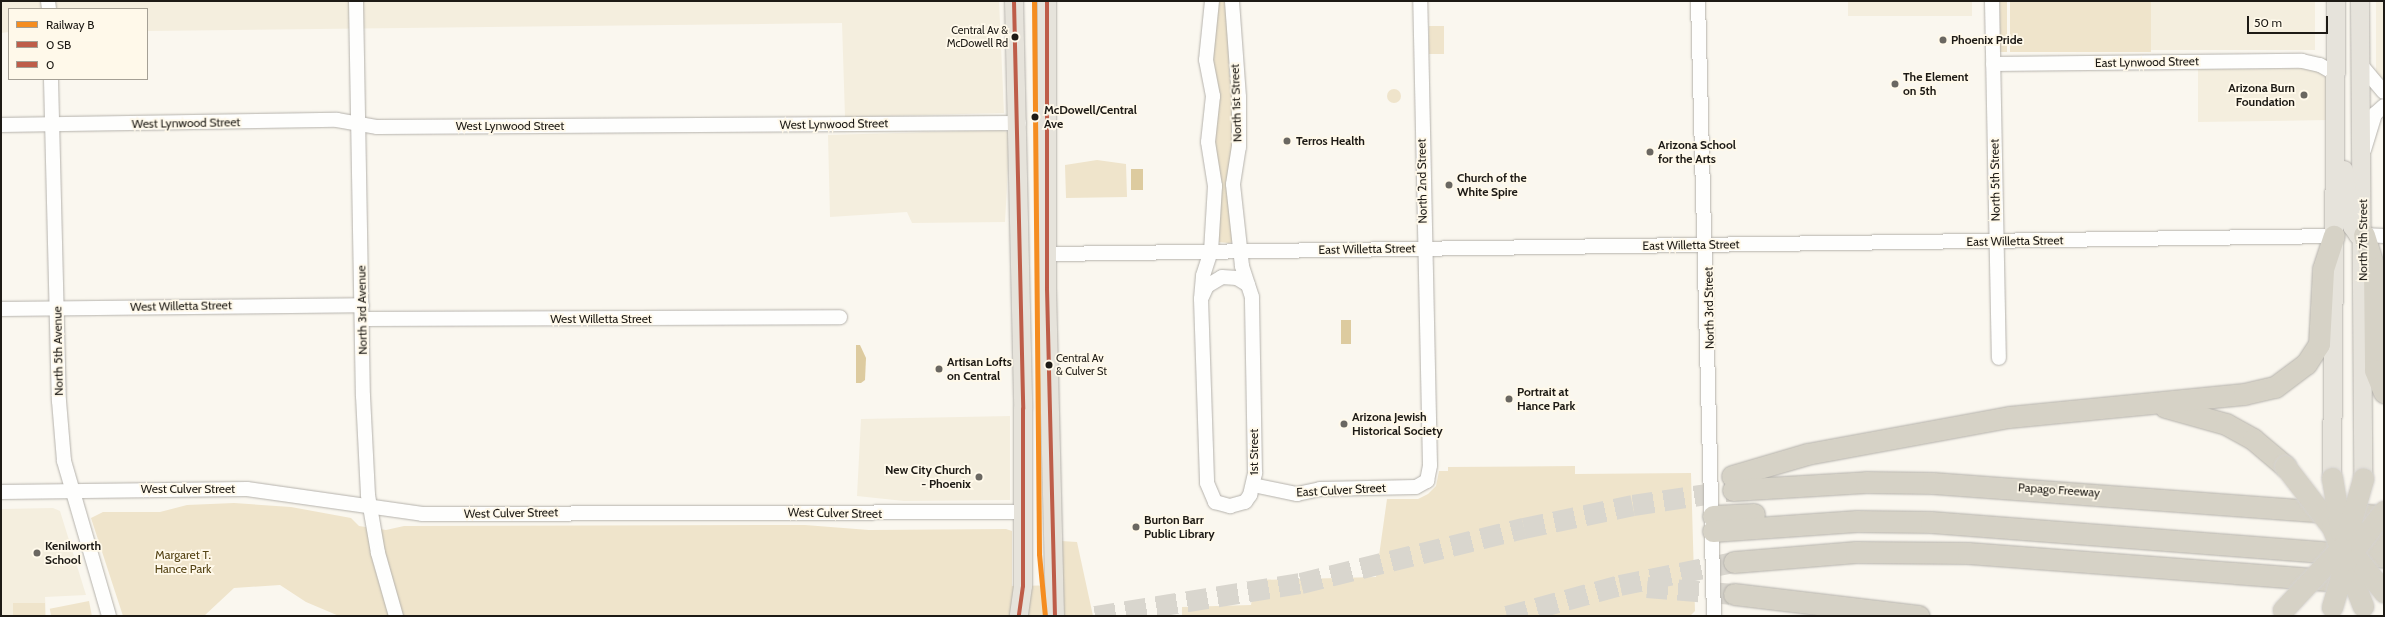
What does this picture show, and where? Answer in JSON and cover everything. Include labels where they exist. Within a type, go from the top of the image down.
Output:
[{"type":"highway","points":[[2364,235],[2374,268],[2375,370],[2384,392]]},
{"type":"highway","points":[[2130,405],[2262,391],[2298,372],[2319,344],[2323,269],[2334,236]]},
{"type":"highway","points":[[2130,405],[2180,409],[2210,418],[2253,439],[2285,466],[2320,508],[2346,550],[2384,592]]},
{"type":"highway","name":"Papago Freeway","points":[[2130,405],[2064,410],[1895,436],[1807,454],[1733,483],[1940,483],[2384,516]]},
{"type":"highway","points":[[2332,478],[2346,550],[2363,611]]},
{"type":"highway","points":[[2332,611],[2363,479]]},
{"type":"highway","points":[[1713,523],[1854,511],[1931,513],[2384,542]]},
{"type":"highway","points":[[2279,613],[2346,550],[2384,511]]},
{"type":"highway","points":[[1713,523],[1857,521],[1931,522],[2384,557]]},
{"type":"highway","points":[[1734,562],[1856,552],[1968,553],[2384,584]]},
{"type":"highway","points":[[1734,594],[1919,616]]},
{"type":"main road","points":[[1014,1],[1019,123],[1023,586],[1019,616]]},
{"type":"main road","points":[[1047,1],[1049,254],[1055,616]]},
{"type":"main road","points":[[2332,478],[2337,76],[2336,1]]},
{"type":"main road","name":"North 7th Street","points":[[2360,1],[2364,235],[2363,479]]},
{"type":"main road","points":[[2336,161],[2346,173],[2352,226],[2358,235],[2364,235]]},
{"type":"street","name":"North 3rd Avenue","points":[[356,1],[363,396],[370,508],[378,553],[396,616]]},
{"type":"street","name":"North 1st Street","points":[[1211,251],[1215,186],[1208,142],[1213,102],[1206,60],[1212,1]]},
{"type":"street","name":"North 1st Street","points":[[1232,1],[1239,97],[1238,147],[1233,184],[1242,251]]},
{"type":"street","name":"North 2nd Street","points":[[1420,1],[1423,248],[1430,465],[1428,481]]},
{"type":"street","name":"North 3rd Street","points":[[1698,1],[1708,245],[1714,616]]},
{"type":"street","name":"North 5th Street","points":[[1992,1],[1996,241],[2000,358]]},
{"type":"street","name":"East Lynwood Street","points":[[2302,60],[2336,49]]},
{"type":"street","name":"East Lynwood Street","points":[[1993,64],[2302,60],[2320,65],[2337,76]]},
{"type":"street","points":[[2361,66],[2384,92]]},
{"type":"street","name":"North 5th Avenue","points":[[51,80],[60,415],[70,490],[109,616]]},
{"type":"street","points":[[2362,156],[2375,114],[2384,106]]},
{"type":"street","name":"West Lynwood Street","points":[[1,125],[337,120],[377,127],[1019,123]]},
{"type":"street","points":[[2364,235],[2384,236]]},
{"type":"street","name":"East Willetta Street","points":[[1049,254],[2334,236]]},
{"type":"street","name":"1st Street","points":[[1211,251],[1203,276],[1201,299],[1208,490],[1215,502],[1230,506],[1245,502],[1253,485],[1252,297],[1248,285],[1242,251]]},
{"type":"street","points":[[1201,299],[1207,286],[1222,277],[1237,278],[1248,285]]},
{"type":"street","name":"West Willetta Street","points":[[1,309],[362,305]]},
{"type":"street","name":"West Willetta Street","points":[[362,319],[840,317]]},
{"type":"street","name":"East Culver Street","points":[[1253,485],[1297,494],[1320,489],[1416,487],[1428,481]]},
{"type":"street","name":"West Culver Street","points":[[1,492],[247,489],[370,508],[422,514],[1022,512]]},
{"type":"shaded area","points":[[1,1],[999,1],[1004,113],[845,117],[842,23],[148,31],[148,8],[8,8],[8,32],[1,33]]},
{"type":"shaded area","points":[[1848,1],[1972,1],[1972,16],[1848,16]]},
{"type":"shaded area","points":[[2151,1],[2315,1],[2315,50],[2151,50]]},
{"type":"shaded area","points":[[2376,1],[2384,1],[2384,81],[2376,81]]},
{"type":"shaded area","points":[[2316,68],[2327,75],[2329,120],[2198,122],[2198,69]]},
{"type":"shaded area","points":[[1002,130],[1010,133],[1005,222],[912,223],[907,212],[830,217],[828,135]]},
{"type":"shaded area","points":[[1131,169],[1143,169],[1143,190],[1131,190]]},
{"type":"shaded area","points":[[1341,320],[1351,320],[1351,344],[1341,344]]},
{"type":"shaded area","points":[[856,345],[860,345],[866,358],[865,380],[861,383],[856,383]]},
{"type":"shaded area","points":[[1010,416],[1010,500],[904,501],[857,496],[861,419]]},
{"type":"shaded area","name":"Kenilworth School","points":[[53,508],[60,511],[86,595],[45,597],[46,616],[1,616],[1,509]]},
{"type":"green space","points":[[1215,1],[1228,1],[1229,73],[1235,90],[1233,242],[1229,243],[1217,242],[1210,53]]},
{"type":"green space","points":[[2000,1],[2007,1],[2007,52],[2000,52]]},
{"type":"green space","points":[[2010,1],[2151,1],[2151,52],[2010,52]]},
{"type":"green space","points":[[1429,26],[1444,26],[1444,54],[1429,54]]},
{"type":"green space","points":[[1391,89],[1397,89],[1401,93],[1401,99],[1397,103],[1391,103],[1387,99],[1387,93]]},
{"type":"green space","points":[[1097,160],[1126,164],[1127,197],[1066,198],[1065,165]]},
{"type":"green space","points":[[1575,466],[1575,474],[1691,473],[1695,611],[1690,616],[1182,616],[1182,607],[1251,605],[1255,580],[1376,577],[1387,499],[1418,499],[1428,494],[1436,486],[1439,471],[1448,471],[1448,467]]},
{"type":"green space","name":"Margaret T. Hance Park","points":[[234,503],[291,507],[351,518],[359,526],[386,530],[404,526],[805,525],[869,530],[1006,529],[1012,531],[1012,586],[1062,585],[1061,541],[1077,542],[1093,616],[339,616],[306,602],[280,585],[234,588],[204,616],[123,616],[91,518],[103,512],[160,512],[187,505]]},
{"type":"green space","points":[[89,601],[92,616],[51,616],[50,609]]},
{"type":"green space","points":[[13,603],[45,603],[45,616],[13,616]]},
{"type":"tunnel","points":[[1095,616],[1301,583],[1524,528],[1633,505],[1733,490]]},
{"type":"tunnel","points":[[1507,616],[1620,585],[1734,562]]},
{"type":"tunnel","points":[[1647,587],[1734,594]]},
{"type":"rail line","name":"B","points":[[1034,1],[1039,554],[1045,616]]},
{"type":"transit line","points":[[1014,1],[1023,409],[1023,586],[1019,616]]},
{"type":"transit line","name":"0","points":[[1047,1],[1047,289],[1055,616]]},
{"type":"place","name":"Central Av & McDowell Rd","points":[[1015,37]]},
{"type":"place","name":"Phoenix Pride","points":[[1943,40]]},
{"type":"place","name":"The Element on 5th","points":[[1895,84]]},
{"type":"place","name":"Arizona Burn Foundation","points":[[2304,95]]},
{"type":"place","name":"McDowell/Central Ave","points":[[1035,117]]},
{"type":"place","name":"Terros Health","points":[[1287,141]]},
{"type":"place","name":"Arizona School for the Arts","points":[[1650,152]]},
{"type":"place","name":"Church of the White Spire","points":[[1449,185]]},
{"type":"place","name":"Central Av & Culver St","points":[[1049,365]]},
{"type":"place","name":"Artisan Lofts on Central","points":[[939,369]]},
{"type":"place","name":"Portrait at Hance Park","points":[[1509,399]]},
{"type":"place","name":"Arizona Jewish Historical Society","points":[[1344,424]]},
{"type":"place","name":"New City Church - Phoenix","points":[[979,477]]},
{"type":"place","name":"Burton Barr Public Library","points":[[1136,527]]},
{"type":"place","name":"Kenilworth School","points":[[37,553]]}]
